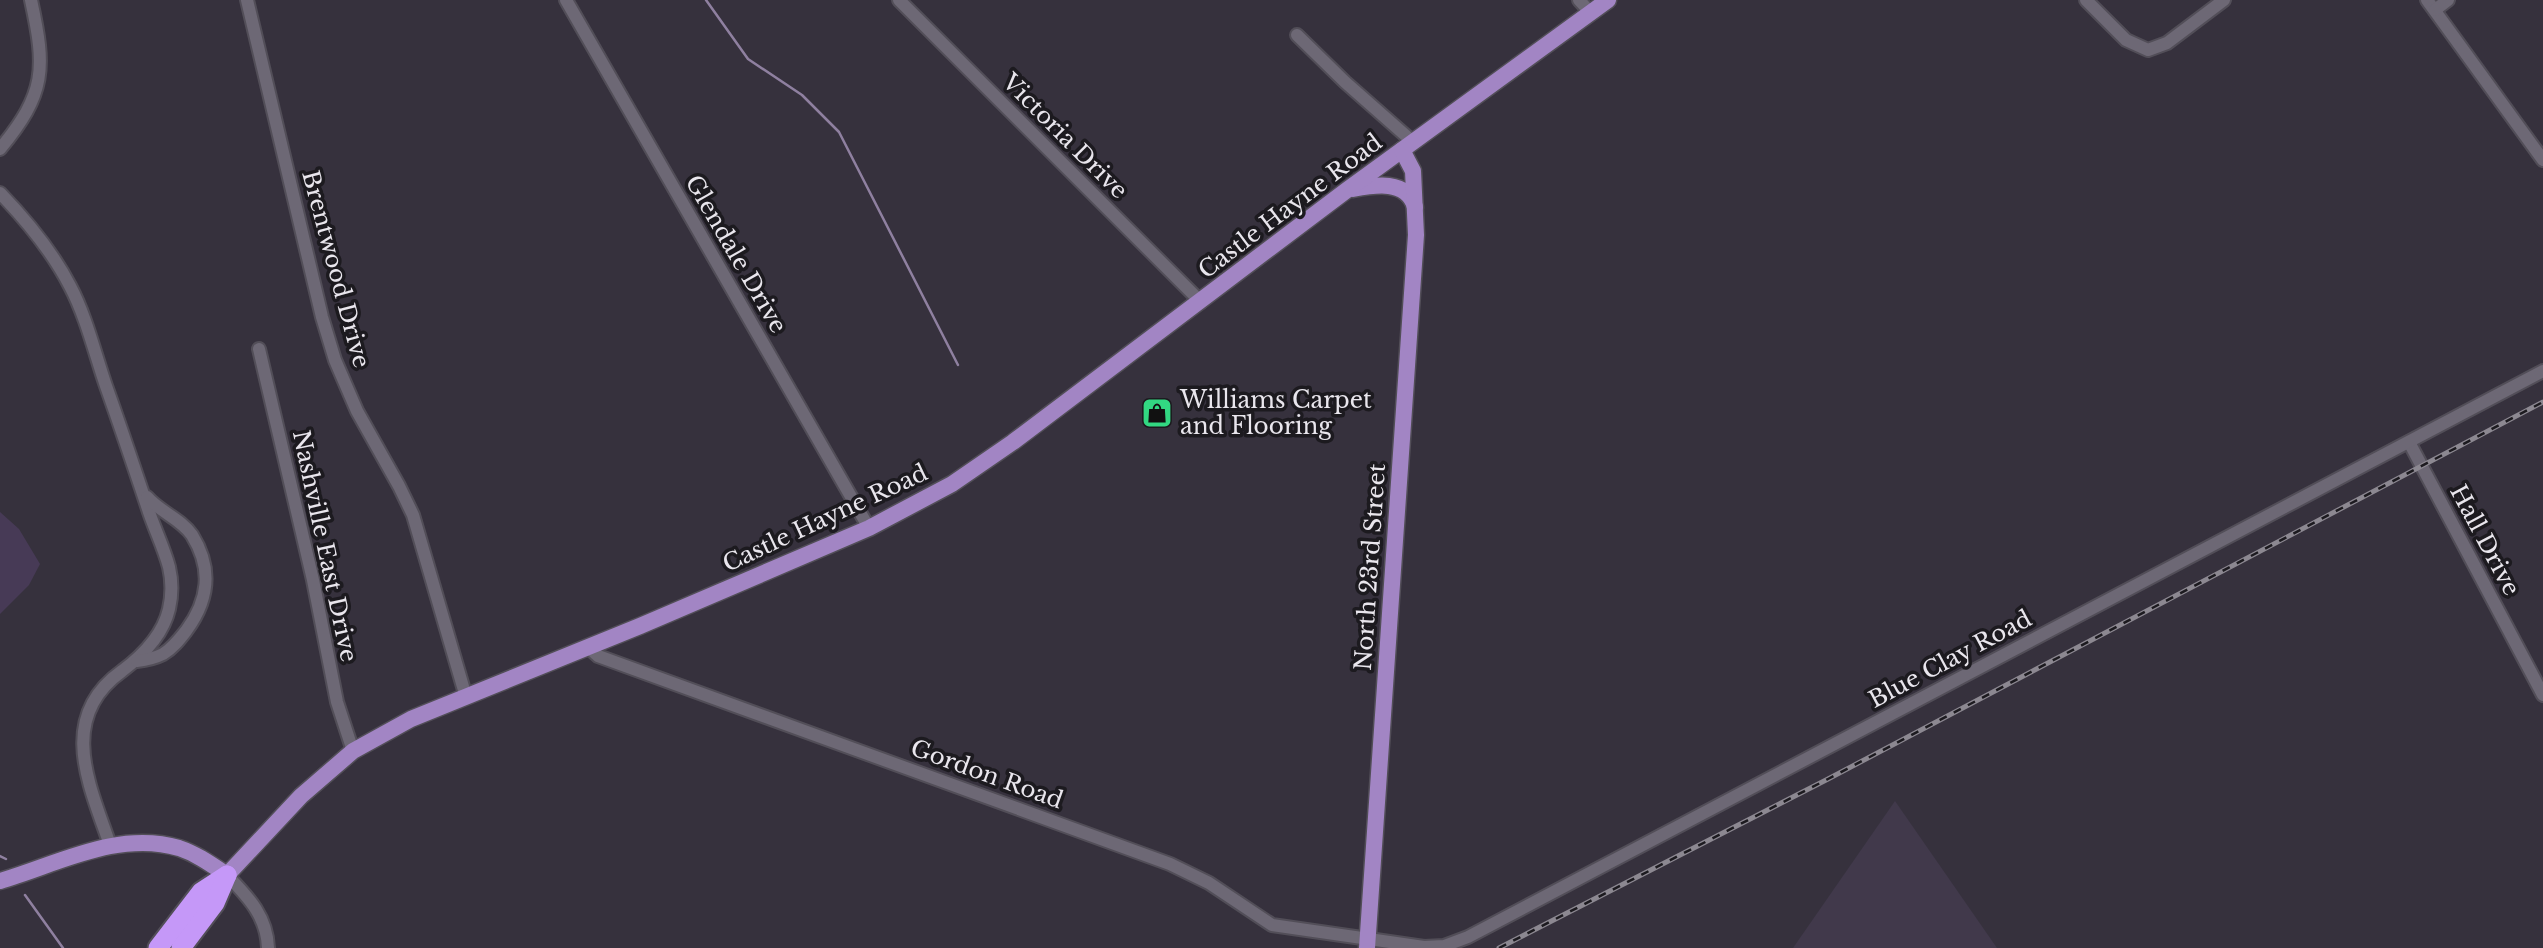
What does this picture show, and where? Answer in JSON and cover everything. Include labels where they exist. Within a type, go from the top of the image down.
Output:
[{"type":"highway","points":[[158,948],[201,892],[227,875]]},
{"type":"highway","points":[[181,948],[215,902],[227,875]]},
{"type":"main road","name":"Castle Hayne Road","points":[[227,875],[301,796],[352,751],[411,719],[869,528],[920,503],[975,469],[1347,190],[1608,0]]},
{"type":"main road","name":"North 23rd Street","points":[[1368,944],[1416,214],[1413,171],[1407,146]]},
{"type":"main road","points":[[1347,190],[1377,185],[1398,188],[1413,202],[1416,214]]},
{"type":"main road","points":[[0,881],[110,845],[149,843],[182,849],[227,875]]},
{"type":"street","points":[[0,149],[21,124],[38,87],[41,62],[32,0]]},
{"type":"street","name":"Brentwood Drive","points":[[247,0],[322,317],[335,360],[357,411],[413,515],[466,697]]},
{"type":"street","name":"Glendale Drive","points":[[566,0],[869,528]]},
{"type":"street","name":"Victoria Drive","points":[[899,0],[1201,302]]},
{"type":"street","points":[[1579,0],[1591,13]]},
{"type":"street","points":[[2087,1],[2132,45],[2148,50],[2167,43],[2224,0]]},
{"type":"street","points":[[2448,0],[2431,5],[2543,160]]},
{"type":"street","points":[[1297,35],[1407,146]]},
{"type":"street","points":[[0,194],[30,225],[54,258],[72,290],[169,567],[171,594],[164,624],[137,661],[119,673],[102,691],[91,710],[82,739],[82,757],[110,845]]},
{"type":"street","name":"Nashville East Drive","points":[[259,349],[313,580],[337,702],[352,751]]},
{"type":"street","name":"Blue Clay Road","points":[[1368,944],[1433,947],[1468,937],[2543,372]]},
{"type":"street","name":"Hall Drive","points":[[2409,442],[2543,695]]},
{"type":"street","points":[[137,661],[165,653],[177,642],[201,606],[207,577],[192,536],[183,525],[156,507],[145,494]]},
{"type":"street","name":"Gordon Road","points":[[588,647],[598,656],[1170,864],[1209,883],[1272,925],[1368,944]]},
{"type":"street","points":[[227,875],[264,920],[268,948]]},
{"type":"shaded area","points":[[0,512],[19,529],[40,564],[29,585],[0,614]]},
{"type":"shaded area","points":[[1895,801],[1997,948],[1793,948]]},
{"type":"waterway","points":[[706,0],[748,59],[802,95],[839,132],[958,365]]},
{"type":"waterway","points":[[0,856],[6,859]]},
{"type":"waterway","points":[[25,895],[63,948]]},
{"type":"railway","points":[[1499,948],[1828,779],[2543,402]]},
{"type":"place","name":"Williams Carpet and Flooring","points":[[1157,413]]}]
